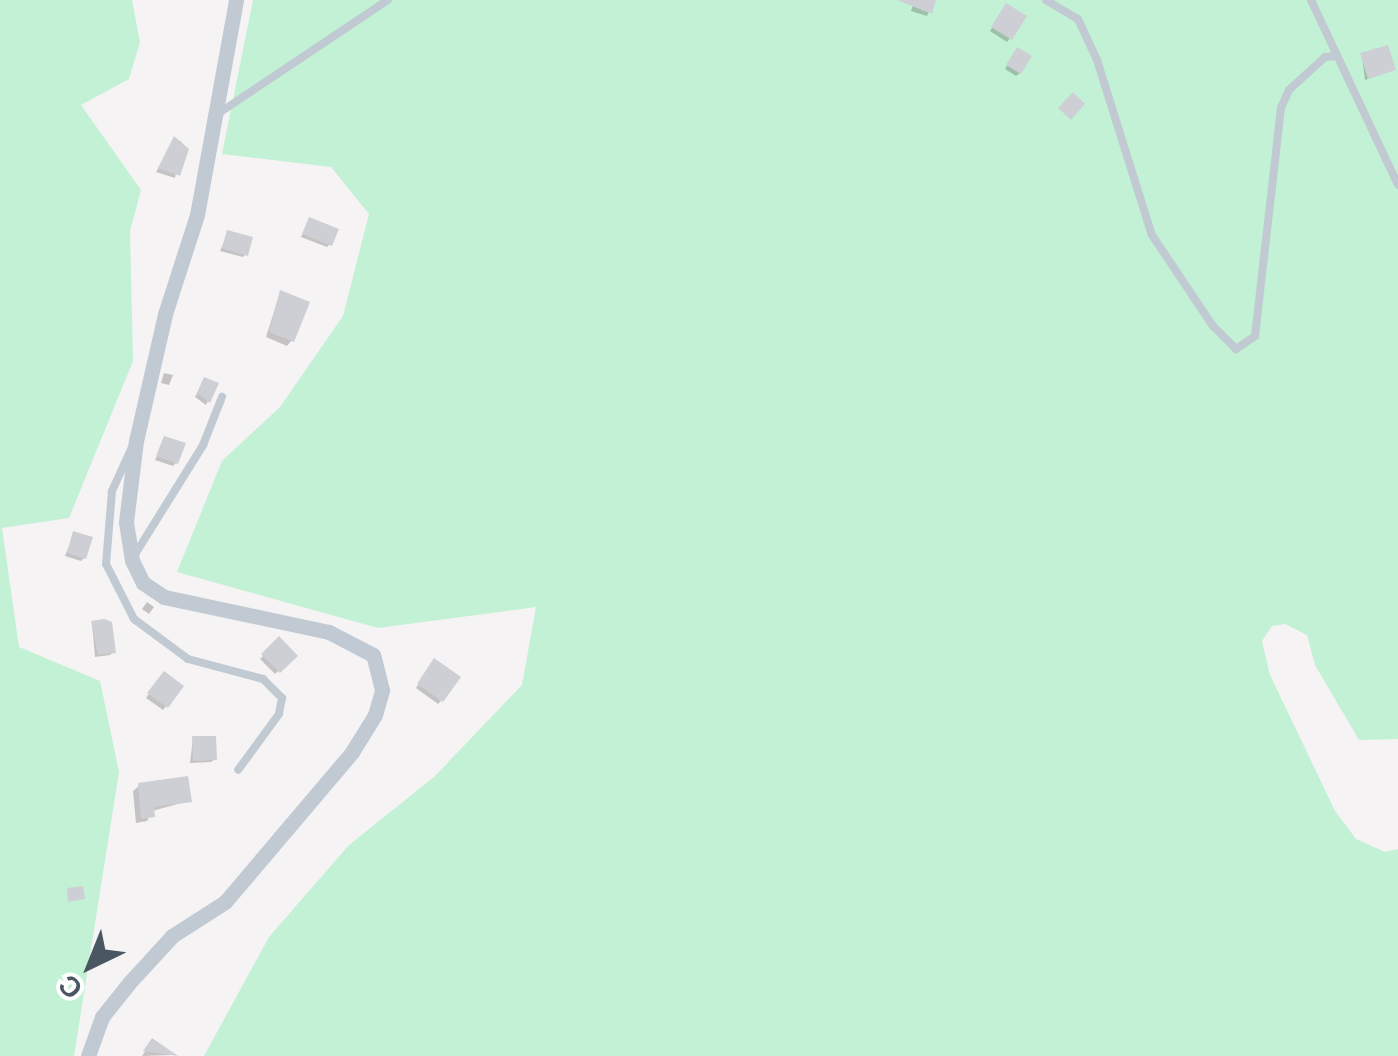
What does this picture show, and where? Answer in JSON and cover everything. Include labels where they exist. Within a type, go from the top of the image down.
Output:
[{"type":"street","points":[[88,1056],[102,1017],[128,983],[172,936],[225,902],[352,752],[375,715],[382,690],[373,655],[344,640],[164,598],[143,583],[132,560],[126,522],[136,442],[216,115],[236,0]]},
{"type":"lane","points":[[216,115],[388,0]]},
{"type":"lane","points":[[1046,0],[1078,19],[1097,60],[1152,234],[1213,326],[1236,348],[1255,336],[1281,108],[1289,90],[1324,57],[1336,56]]},
{"type":"lane","points":[[1311,0],[1398,184]]},
{"type":"lane","points":[[132,560],[203,445],[222,397]]},
{"type":"lane","points":[[136,442],[122,457],[112,490],[106,564],[134,619],[156,638],[188,659],[277,688],[279,714],[238,770]]},
{"type":"green space","points":[[0,0],[132,0],[140,42],[129,79],[81,105],[141,190],[130,231],[133,361],[69,518],[2,528],[19,647],[100,681],[119,772],[74,1056],[0,1056]]},
{"type":"green space","points":[[253,0],[1398,0],[1398,739],[1359,740],[1315,665],[1307,635],[1285,624],[1272,626],[1262,641],[1270,675],[1335,811],[1356,839],[1385,852],[1398,849],[1398,1056],[204,1056],[269,937],[349,845],[434,777],[522,685],[536,607],[378,628],[177,572],[222,461],[280,407],[343,316],[369,214],[331,167],[222,154]]},
{"type":"building","points":[[897,0],[936,0],[932,14]]},
{"type":"building","points":[[1006,3],[1027,16],[1012,40],[991,27]]},
{"type":"building","points":[[1388,45],[1396,70],[1368,79],[1360,53]]},
{"type":"building","points":[[1017,47],[1032,56],[1021,74],[1006,65]]},
{"type":"building","points":[[1073,92],[1085,104],[1071,120],[1058,108]]},
{"type":"building","points":[[174,136],[189,149],[180,176],[158,168]]},
{"type":"building","points":[[309,217],[339,229],[332,246],[302,234]]},
{"type":"building","points":[[227,230],[253,237],[248,256],[222,248]]},
{"type":"building","points":[[280,290],[310,302],[294,342],[269,332]]},
{"type":"building","points":[[204,377],[219,383],[210,403],[197,393]]},
{"type":"building","points":[[164,436],[186,443],[178,464],[156,456]]},
{"type":"building","points":[[73,531],[93,537],[86,559],[67,553]]},
{"type":"building","points":[[91,621],[112,622],[116,653],[98,655]]},
{"type":"building","points":[[279,636],[298,656],[280,673],[261,654]]},
{"type":"building","points":[[434,658],[461,677],[443,702],[417,684]]},
{"type":"building","points":[[164,671],[184,686],[168,708],[147,693]]},
{"type":"building","points":[[192,736],[216,736],[217,760],[193,761]]},
{"type":"building","points":[[188,776],[192,802],[154,807],[155,817],[141,819],[138,783]]},
{"type":"building","points":[[83,886],[85,899],[68,902],[67,888]]},
{"type":"building","points":[[152,1038],[178,1056],[143,1051]]}]
